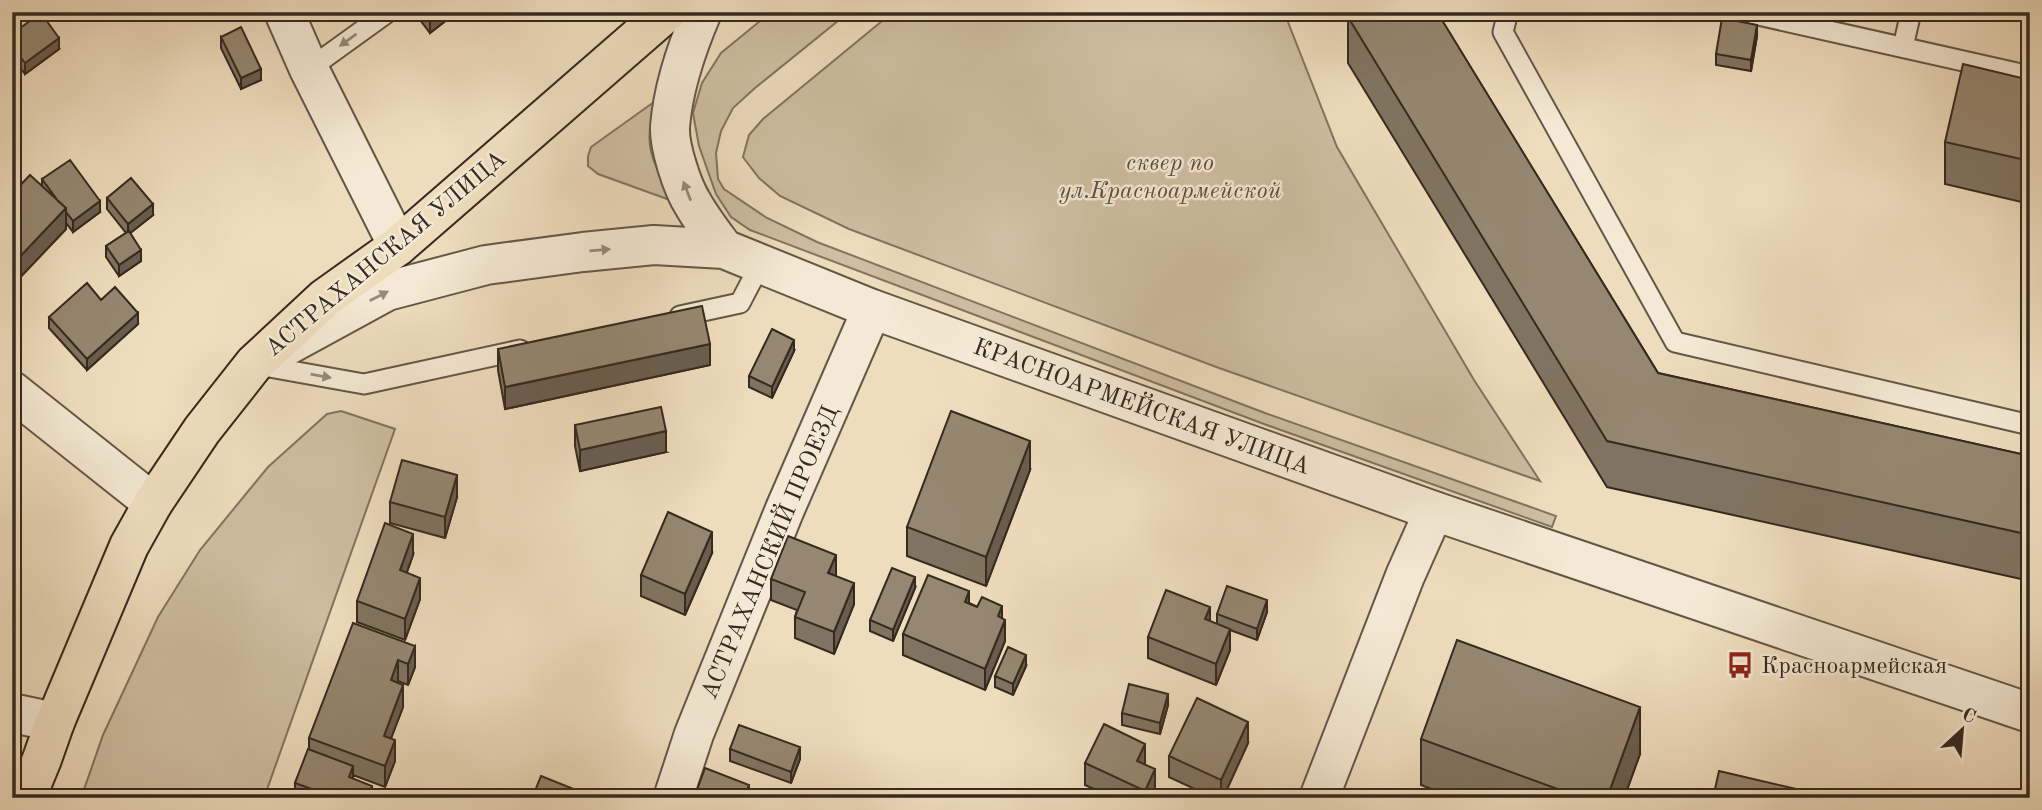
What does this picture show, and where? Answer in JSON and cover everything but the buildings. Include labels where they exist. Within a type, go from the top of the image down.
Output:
[{"type":"main road","name":"АСТРАХАНСКАЯ УЛИЦА","points":[[26,798],[129,546],[153,503],[202,430],[254,364],[325,298],[398,246],[667,12]]},
{"type":"street","points":[[284,12],[309,69],[398,246]]},
{"type":"street","points":[[702,12],[691,38],[670,129],[676,162],[691,202],[724,249]]},
{"type":"street","name":"КРАСНОАРМЕЙСКАЯ УЛИЦА","points":[[254,364],[387,291],[486,265],[654,245],[724,249],[872,309],[1434,511],[2030,713]]},
{"type":"street","name":"АСТРАХАНСКИЙ ПРОЕЗД","points":[[673,798],[694,734],[785,509],[872,309]]},
{"type":"street","points":[[12,391],[153,503]]},
{"type":"street","points":[[1319,798],[1405,576],[1434,511]]},
{"type":"street","points":[[12,713],[55,722]]},
{"type":"lane","points":[[309,69],[388,12]]},
{"type":"lane","points":[[1508,12],[1503,32],[1675,342],[2030,425]]},
{"type":"lane","points":[[1745,12],[2030,76]]},
{"type":"lane","points":[[1903,47],[1911,12]]},
{"type":"lane","points":[[660,320],[740,303],[761,263]]},
{"type":"lane","points":[[254,364],[364,384],[540,346]]},
{"type":"green space","points":[[771,12],[849,12],[733,108],[721,131],[716,153],[718,179],[724,189],[767,218],[817,242],[1265,413],[1556,516],[1552,527],[1264,424],[750,230],[731,217],[716,194],[699,146],[693,113],[702,83],[721,53]]},
{"type":"green space","name":"сквер по ул.Красноармейской","points":[[893,12],[1284,12],[1337,147],[1474,380],[1540,481],[1219,368],[849,229],[780,196],[759,178],[743,157],[749,135],[763,119]]},
{"type":"green space","points":[[661,97],[651,123],[652,157],[661,177],[681,204],[598,174],[588,166],[591,147]]},
{"type":"green space","points":[[341,411],[395,429],[264,798],[81,798],[103,735],[158,617],[200,550],[268,467],[327,414]]},
{"type":"place","name":"Красноармейская","points":[[1740,665]]}]
